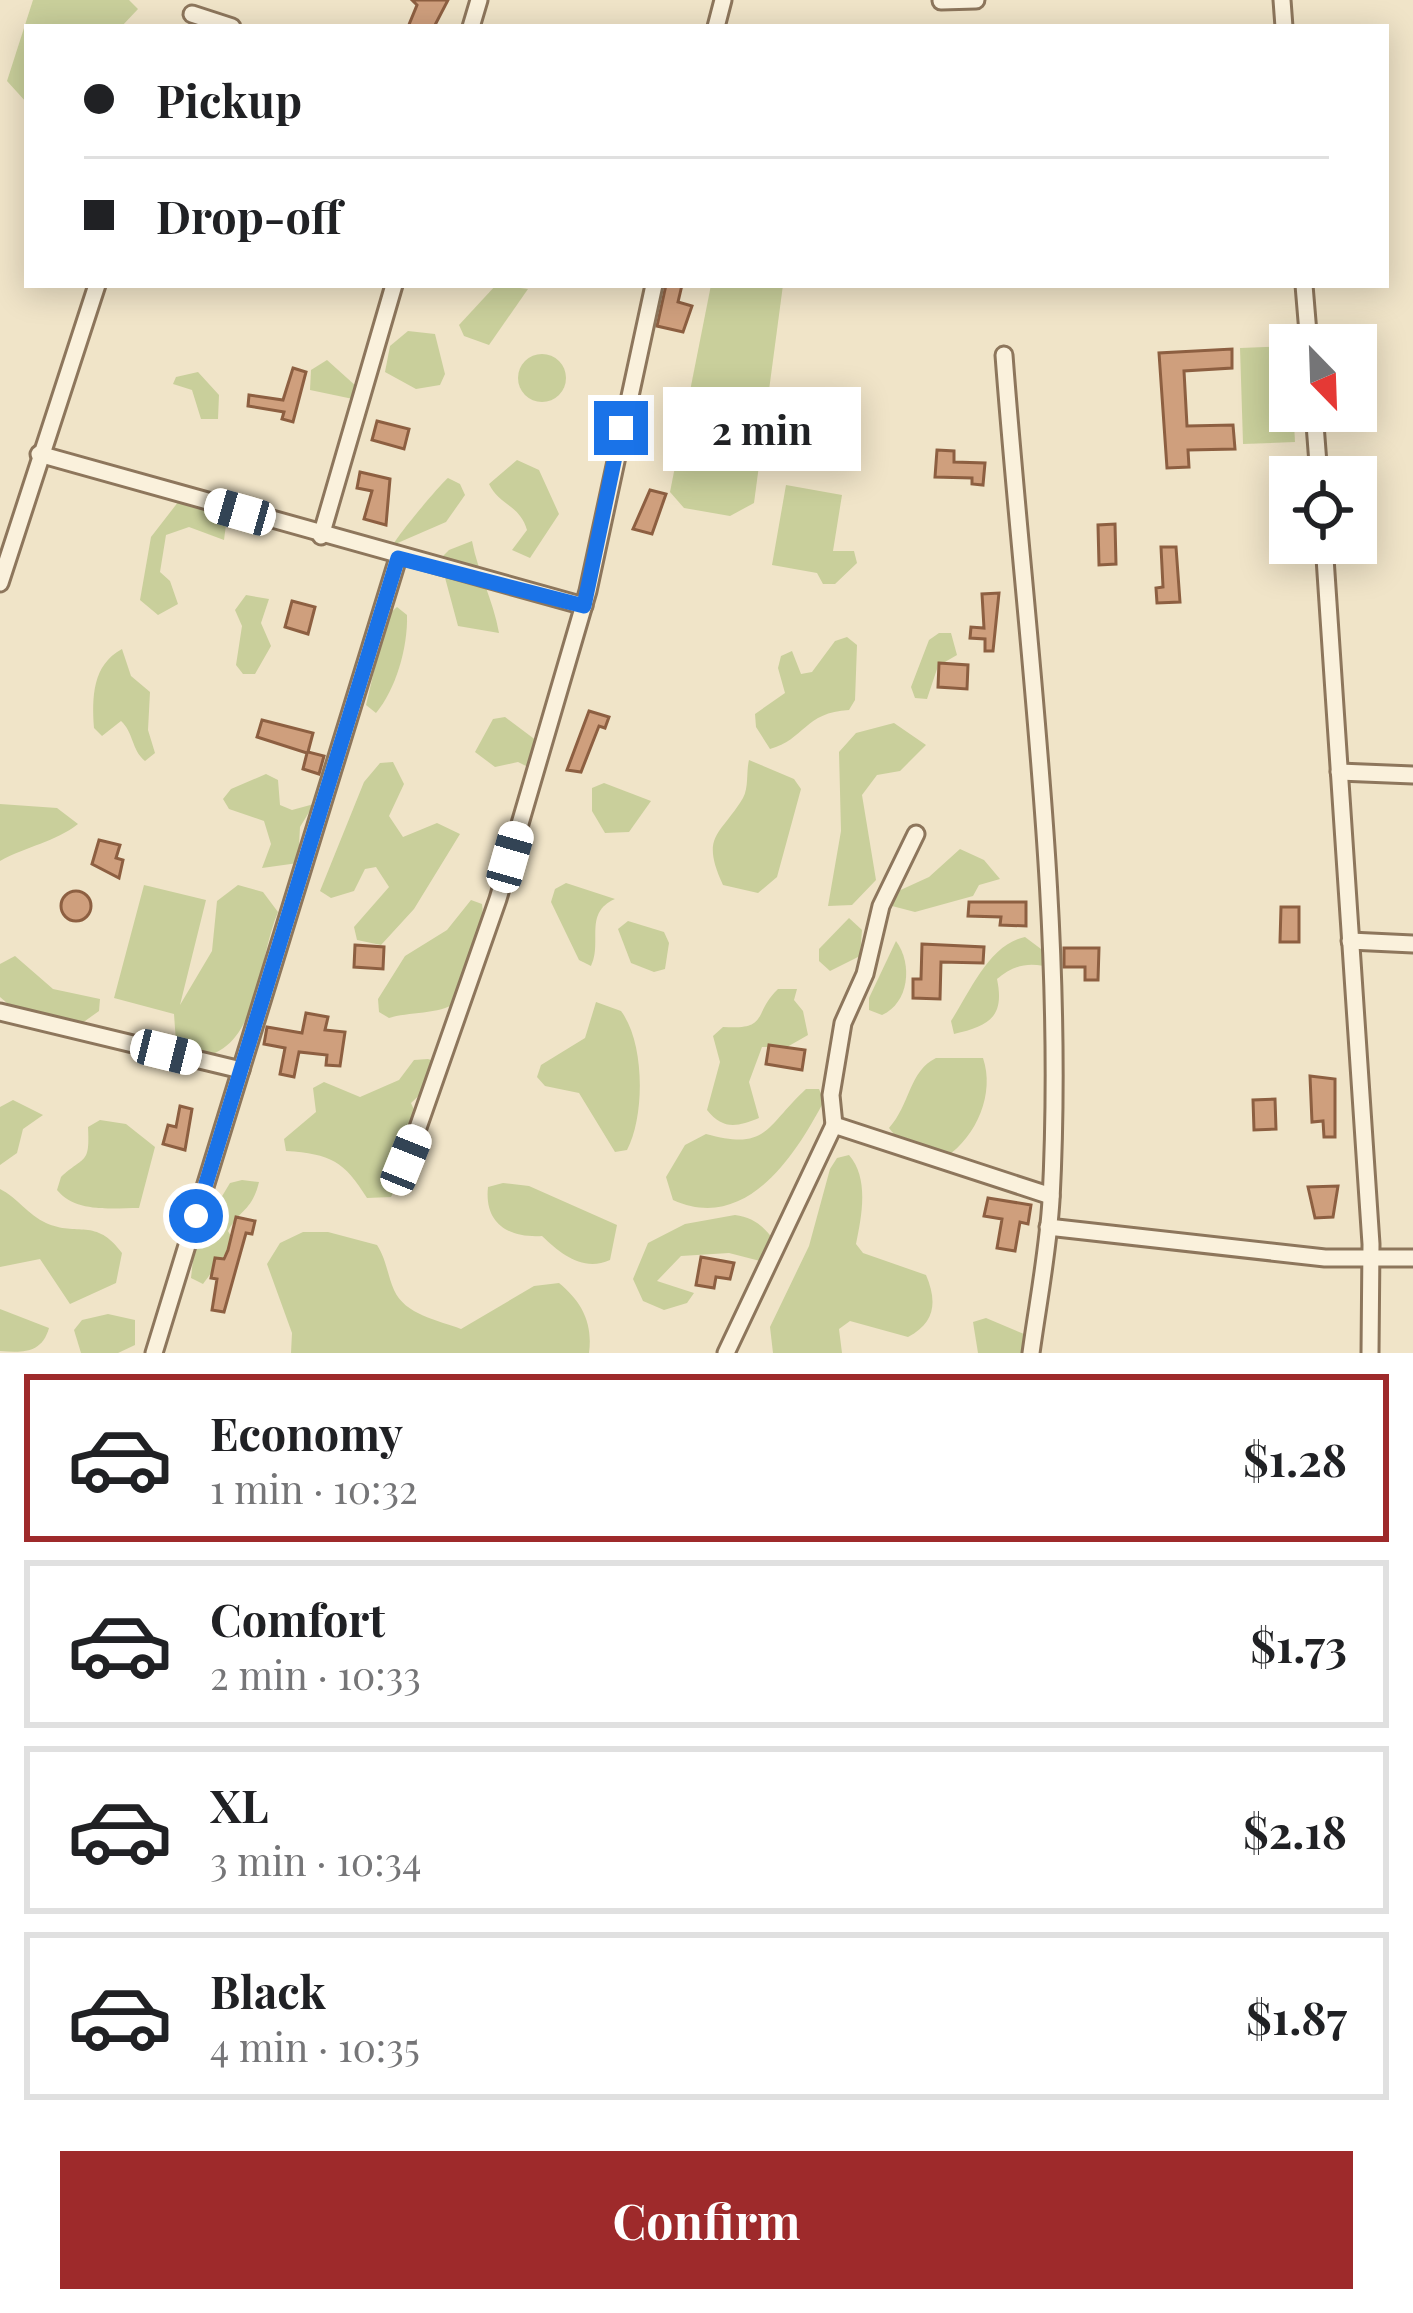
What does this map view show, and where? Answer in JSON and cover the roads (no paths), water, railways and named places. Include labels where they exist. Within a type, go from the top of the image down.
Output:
[{"type":"street","points":[[941,1],[976,0]]},
{"type":"street","points":[[193,14],[223,24]]},
{"type":"street","points":[[0,583],[96,288]]},
{"type":"street","points":[[321,536],[393,288]]},
{"type":"street","points":[[406,1160],[498,899],[584,606],[653,288]]},
{"type":"street","points":[[1304,288],[1307,324]]},
{"type":"street","points":[[1004,356],[1042,834],[1051,1029],[1051,1196],[1031,1353]]},
{"type":"street","points":[[39,454],[398,558],[584,606]]},
{"type":"street","points":[[154,1353],[398,558]]},
{"type":"street","points":[[1325,564],[1371,1260],[1370,1353]]},
{"type":"street","points":[[1339,772],[1413,775]]},
{"type":"street","points":[[726,1353],[834,1125],[831,1095],[843,1023],[865,974],[880,906],[916,834]]},
{"type":"street","points":[[1350,941],[1413,944]]},
{"type":"street","points":[[0,1012],[241,1070]]},
{"type":"street","points":[[834,1125],[1051,1196]]},
{"type":"street","points":[[1048,1227],[1371,1260],[1413,1258]]}]
